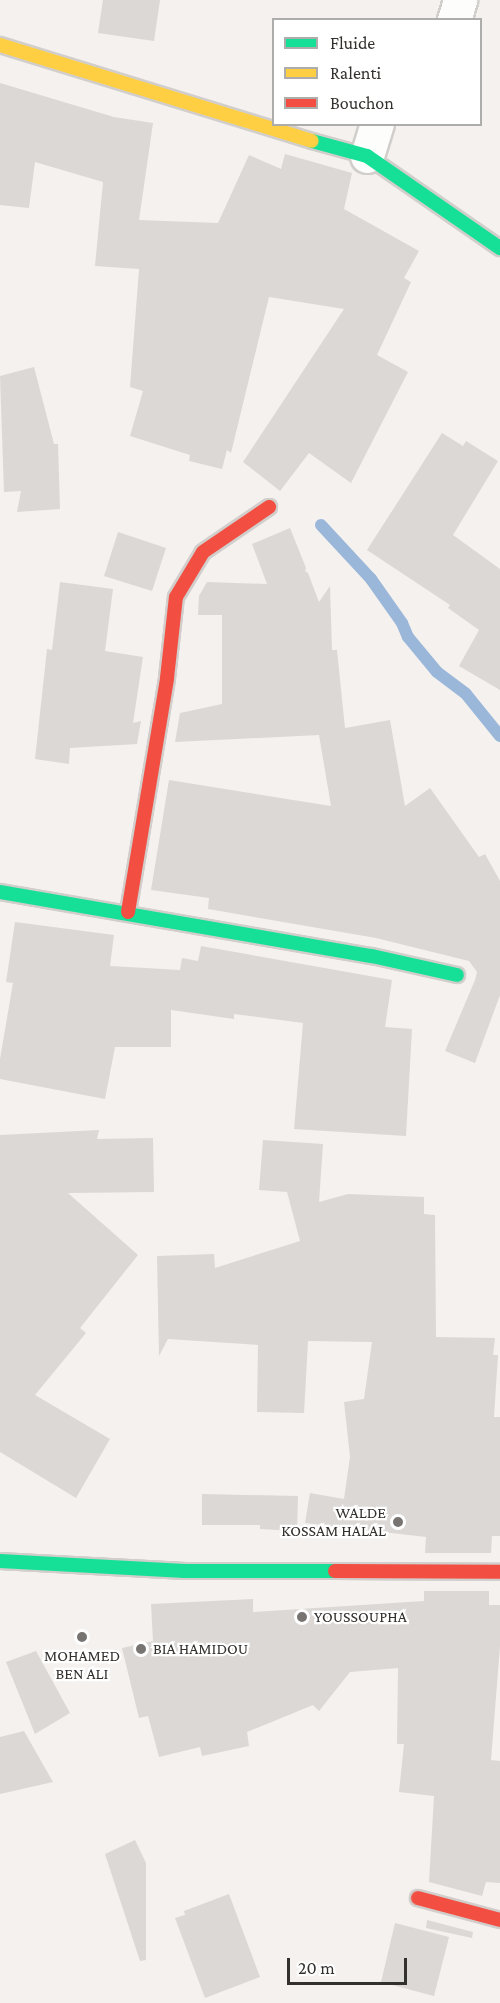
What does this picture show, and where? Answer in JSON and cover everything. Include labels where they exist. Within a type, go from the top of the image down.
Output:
[{"type":"street","points":[[455,18],[460,0]]},
{"type":"street","points":[[0,45],[268,130],[367,156],[500,248]]},
{"type":"street","points":[[367,156],[376,126]]},
{"type":"street","points":[[128,912],[167,678],[176,597],[203,552],[269,507]]},
{"type":"street","points":[[0,892],[128,912],[372,956],[457,975]]},
{"type":"street","points":[[0,1561],[185,1571],[500,1572]]},
{"type":"street","points":[[418,1898],[500,1920]]},
{"type":"building","points":[[103,0],[160,0],[154,41],[98,33]]},
{"type":"building","points":[[0,83],[114,117],[153,123],[139,220],[218,223],[249,155],[281,169],[285,154],[352,173],[344,209],[419,251],[404,278],[411,282],[377,355],[408,372],[351,483],[309,453],[280,491],[243,462],[344,309],[269,297],[231,453],[227,450],[222,469],[189,461],[190,455],[130,436],[143,391],[130,387],[139,269],[95,266],[103,182],[35,162],[29,208],[0,205]]},
{"type":"building","points":[[34,367],[54,444],[58,444],[60,509],[17,512],[21,491],[4,492],[0,376]]},
{"type":"building","points":[[442,433],[463,446],[466,441],[498,461],[453,535],[500,569],[500,690],[459,666],[479,630],[448,608],[450,605],[367,550]]},
{"type":"building","points":[[290,528],[319,602],[330,586],[332,650],[337,650],[345,728],[390,720],[405,806],[430,788],[479,857],[485,854],[500,881],[500,995],[475,1063],[445,1051],[475,980],[477,972],[469,961],[376,938],[208,909],[209,898],[151,890],[169,780],[331,806],[319,735],[175,742],[180,713],[222,704],[222,615],[198,615],[199,596],[207,582],[267,584],[252,544]]},
{"type":"building","points":[[118,532],[166,548],[152,591],[104,576]]},
{"type":"building","points":[[60,582],[113,589],[105,651],[143,657],[133,723],[141,721],[137,744],[70,748],[69,764],[35,759],[47,649],[52,650]]},
{"type":"building","points":[[15,922],[114,935],[110,966],[180,970],[182,958],[198,961],[201,946],[392,980],[385,1027],[412,1029],[406,1136],[294,1129],[303,1023],[234,1014],[234,1019],[171,1010],[171,1047],[115,1047],[105,1099],[0,1079],[0,1059],[13,983],[6,982]]},
{"type":"building","points":[[99,1130],[97,1139],[153,1138],[154,1192],[68,1193],[138,1255],[80,1328],[86,1333],[35,1395],[110,1439],[76,1498],[0,1452],[0,1135]]},
{"type":"building","points":[[263,1140],[323,1144],[319,1202],[348,1194],[424,1197],[424,1214],[435,1215],[436,1337],[495,1338],[493,1355],[498,1355],[494,1417],[500,1417],[500,1536],[492,1536],[491,1553],[425,1553],[426,1537],[305,1523],[310,1493],[344,1499],[350,1457],[344,1402],[364,1399],[372,1342],[308,1341],[304,1413],[257,1412],[258,1345],[168,1339],[159,1356],[157,1256],[214,1254],[215,1268],[300,1241],[287,1192],[259,1190]]},
{"type":"building","points":[[202,1494],[298,1496],[297,1531],[260,1529],[260,1525],[202,1525]]},
{"type":"building","points":[[424,1591],[489,1591],[489,1605],[500,1605],[500,1646],[491,1760],[500,1761],[500,1883],[486,1882],[482,1896],[429,1882],[434,1796],[399,1792],[404,1744],[397,1744],[398,1668],[350,1672],[319,1711],[313,1705],[247,1732],[249,1746],[202,1756],[200,1747],[159,1757],[148,1716],[139,1718],[122,1648],[153,1641],[151,1604],[253,1599],[253,1612],[424,1601]]},
{"type":"building","points":[[36,1651],[70,1713],[35,1734],[6,1662]]},
{"type":"building","points":[[24,1731],[53,1782],[0,1794],[0,1737]]},
{"type":"building","points":[[135,1840],[146,1863],[146,1960],[140,1961],[105,1854]]},
{"type":"building","points":[[229,1894],[260,1977],[205,1998],[175,1918],[185,1915],[184,1911]]},
{"type":"building","points":[[427,1920],[473,1932],[472,1938],[426,1928]]},
{"type":"building","points":[[395,1923],[449,1937],[434,1996],[381,1982]]},
{"type":"waterway","points":[[321,525],[371,579],[402,623],[408,637],[437,672],[466,694],[500,736]]},
{"type":"traffic: fast","points":[[312,141],[367,156],[500,248]]},
{"type":"traffic: fast","points":[[0,892],[372,956],[457,975]]},
{"type":"traffic: fast","points":[[0,1561],[185,1571],[335,1571]]},
{"type":"traffic: slow","points":[[0,45],[312,141]]},
{"type":"traffic: jam","points":[[128,912],[167,678],[176,597],[203,552],[269,507]]},
{"type":"traffic: jam","points":[[335,1571],[500,1572]]},
{"type":"traffic: jam","points":[[418,1898],[500,1920]]},
{"type":"place","name":"WALDE KOSSAM HALAL","points":[[398,1522]]},
{"type":"place","name":"YOUSSOUPHA","points":[[302,1617]]},
{"type":"place","name":"MOHAMED BEN ALI","points":[[82,1637]]},
{"type":"place","name":"BIA HAMIDOU","points":[[141,1649]]}]
